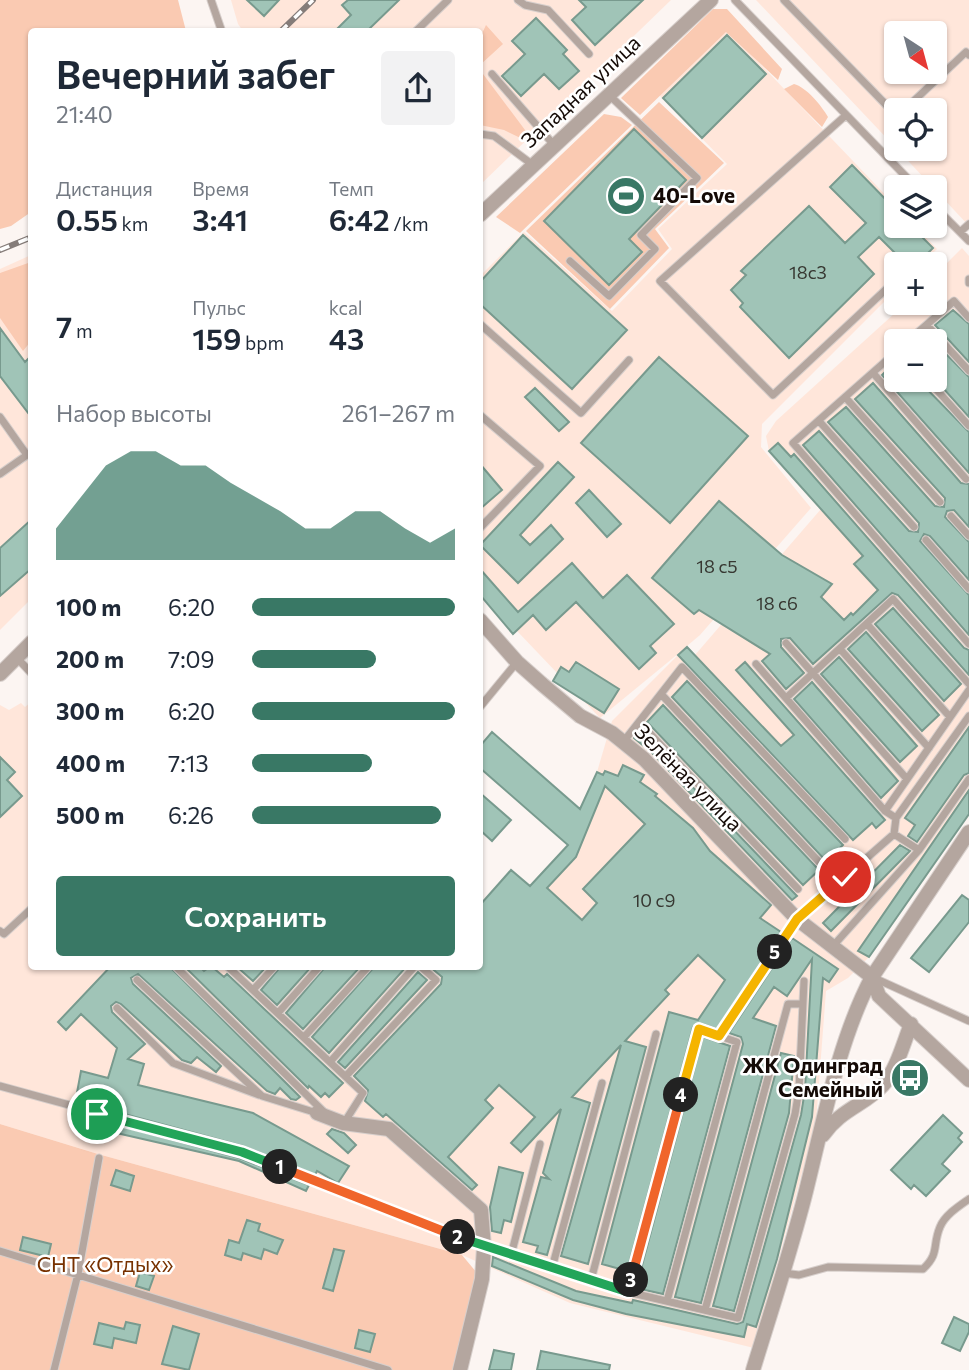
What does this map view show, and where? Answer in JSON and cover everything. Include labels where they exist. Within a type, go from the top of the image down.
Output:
[{"type":"street","name":"Западная улица","points":[[483,212],[711,0]]},
{"type":"street","name":"Зелёная улица","points":[[483,623],[517,662],[580,716],[624,741],[797,919],[872,977],[879,996],[969,1080]]},
{"type":"street","points":[[0,674],[28,646]]},
{"type":"street","points":[[753,1370],[783,1273],[851,1027],[872,977],[969,832]]},
{"type":"street","points":[[817,1145],[842,1113],[883,1085],[891,1073],[911,1024]]},
{"type":"street","points":[[317,1113],[338,1122],[389,1129],[481,1205],[484,1247],[482,1279],[460,1370]]},
{"type":"lane","points":[[211,0],[221,28]]},
{"type":"lane","points":[[419,28],[448,0]]},
{"type":"lane","points":[[518,0],[524,5],[548,10],[589,54]]},
{"type":"lane","points":[[735,0],[904,175]]},
{"type":"lane","points":[[784,0],[884,103]]},
{"type":"lane","points":[[917,98],[966,52],[969,55]]},
{"type":"lane","points":[[492,74],[554,145]]},
{"type":"lane","points":[[570,261],[609,296],[655,249],[641,235],[697,178],[609,94]]},
{"type":"lane","points":[[845,116],[660,281],[773,395],[884,291]]},
{"type":"lane","points":[[483,134],[494,136],[533,165]]},
{"type":"lane","points":[[947,219],[969,241]]},
{"type":"lane","points":[[960,232],[969,224]]},
{"type":"lane","points":[[922,329],[954,301],[969,318]]},
{"type":"lane","points":[[927,325],[969,371]]},
{"type":"lane","points":[[483,327],[581,413],[629,360]]},
{"type":"lane","points":[[884,363],[793,443],[969,644]]},
{"type":"lane","points":[[873,373],[966,479]]},
{"type":"lane","points":[[939,392],[969,426]]},
{"type":"lane","points":[[845,397],[940,502]]},
{"type":"lane","points":[[0,417],[27,455],[0,474]]},
{"type":"lane","points":[[483,418],[540,466],[483,525]]},
{"type":"lane","points":[[819,421],[914,527]]},
{"type":"lane","points":[[951,516],[969,536]]},
{"type":"lane","points":[[926,540],[969,589]]},
{"type":"lane","points":[[786,698],[893,599],[969,684]]},
{"type":"lane","points":[[867,624],[950,717]]},
{"type":"lane","points":[[786,643],[907,779]]},
{"type":"lane","points":[[840,649],[929,748]]},
{"type":"lane","points":[[16,658],[28,670]]},
{"type":"lane","points":[[483,703],[517,662]]},
{"type":"lane","points":[[756,664],[885,811],[896,818]]},
{"type":"lane","points":[[624,741],[682,667],[845,839]]},
{"type":"lane","points":[[885,811],[969,690]]},
{"type":"lane","points":[[661,694],[821,864]]},
{"type":"lane","points":[[719,1036],[797,919],[894,834],[896,818],[969,716]]},
{"type":"lane","points":[[639,722],[798,889]]},
{"type":"lane","points":[[833,946],[919,850],[969,779]]},
{"type":"lane","points":[[894,834],[919,850]]},
{"type":"lane","points":[[0,931],[4,934],[28,912]]},
{"type":"lane","points":[[179,970],[338,1122],[363,1093],[232,970]]},
{"type":"lane","points":[[253,990],[271,970]]},
{"type":"lane","points":[[278,1013],[316,970]]},
{"type":"lane","points":[[304,1037],[365,970]]},
{"type":"lane","points":[[330,1062],[414,970]]},
{"type":"lane","points":[[346,1076],[436,980],[423,970]]},
{"type":"lane","points":[[872,977],[969,1021]]},
{"type":"lane","points":[[137,980],[262,1096]]},
{"type":"lane","points":[[0,1086],[242,1152],[484,1247],[628,1292],[738,1318],[795,1114],[799,1090],[804,981]]},
{"type":"lane","points":[[705,1310],[788,1004],[802,1004]]},
{"type":"lane","points":[[117,1007],[173,1063],[317,1113]]},
{"type":"lane","points":[[628,1292],[699,1029],[737,1042],[667,1301]]},
{"type":"lane","points":[[591,1280],[656,1034]]},
{"type":"lane","points":[[552,1268],[602,1083]]},
{"type":"lane","points":[[511,1255],[540,1144]]},
{"type":"lane","points":[[54,1370],[78,1274],[99,1158]]},
{"type":"lane","points":[[783,1273],[799,1275],[828,1267],[923,1269],[934,1259],[940,1227],[955,1208],[969,1199]]},
{"type":"lane","points":[[0,1251],[388,1370]]},
{"type":"shaded area","points":[[231,0],[671,0],[483,182],[483,28],[241,28]]},
{"type":"shaded area","points":[[756,0],[969,0],[969,226],[947,202],[947,175],[921,175],[908,161],[947,161],[947,98],[884,98],[884,135]]},
{"type":"shaded area","points":[[727,29],[884,193],[884,238],[926,238],[937,249],[934,252],[884,252],[884,302],[762,424],[761,447],[811,508],[700,635],[687,646],[695,655],[821,509],[769,451],[766,436],[776,421],[893,315],[947,315],[947,263],[962,248],[969,256],[969,814],[869,957],[848,978],[826,991],[816,1122],[754,1348],[570,1303],[462,1255],[98,1154],[0,1124],[0,705],[9,710],[21,703],[25,707],[28,704],[28,970],[483,970],[483,937],[566,848],[597,772],[612,721],[684,649],[600,718],[483,595],[483,273],[524,232],[612,311],[672,249],[658,229],[727,164],[658,94]]},
{"type":"shaded area","points":[[28,256],[28,602],[0,630],[0,269]]},
{"type":"green space","points":[[0,0],[178,0],[185,28],[28,28],[28,214],[11,226],[0,229]]},
{"type":"green space","points":[[713,9],[727,9],[782,69],[778,80],[726,32],[640,115],[621,98]]},
{"type":"green space","points":[[486,25],[503,44],[483,62],[483,32]]},
{"type":"green space","points":[[483,74],[537,146],[504,130],[483,126]]},
{"type":"green space","points":[[794,84],[808,93],[828,117],[822,127],[784,89]]},
{"type":"green space","name":"40-Love","points":[[659,102],[724,163],[655,229],[669,248],[610,309],[526,231]]},
{"type":"green space","points":[[604,114],[621,117],[632,125],[520,233],[496,217]]},
{"type":"green space","points":[[28,263],[28,345],[23,351],[0,318],[0,273]]},
{"type":"green space","name":"СНТ «Отдых»","points":[[0,1124],[98,1154],[462,1255],[482,1279],[457,1370],[0,1370]]},
{"type":"building","points":[[247,0],[279,0],[264,16]]},
{"type":"building","points":[[348,0],[399,0],[370,28],[338,28],[351,15],[342,5]]},
{"type":"building","points":[[579,0],[643,0],[595,45],[572,20],[586,7]]},
{"type":"building","points":[[536,18],[567,50],[563,54],[579,71],[559,89],[544,74],[521,96],[502,76],[525,54],[512,41]]},
{"type":"building","points":[[727,35],[766,74],[702,138],[663,98]]},
{"type":"building","points":[[634,129],[686,180],[629,239],[642,252],[609,285],[544,221]]},
{"type":"building","points":[[852,165],[884,198],[884,238],[923,238],[933,248],[929,252],[894,252],[879,237],[858,257],[874,274],[789,358],[740,307],[743,303],[731,290],[746,275],[741,271],[809,206],[845,243],[866,223],[830,187]]},
{"type":"building","points":[[523,235],[627,330],[572,389],[483,307],[483,279]]},
{"type":"building","points":[[953,310],[969,324],[969,362],[947,338],[947,329],[939,329],[935,325]]},
{"type":"building","points":[[0,328],[25,362],[28,359],[28,413],[0,376]]},
{"type":"building","points":[[947,355],[969,377],[969,417],[947,392]]},
{"type":"building","points":[[659,357],[748,436],[670,523],[581,443]]},
{"type":"building","points":[[873,383],[961,483],[969,484],[969,527],[954,510],[947,511],[945,517],[969,542],[969,580],[930,536],[924,534],[920,541],[969,595],[969,635],[803,445],[819,431],[909,531],[918,532],[919,523],[828,422],[846,407],[935,506],[944,507],[945,498],[855,399]]},
{"type":"building","points":[[535,388],[569,422],[559,431],[525,397]]},
{"type":"building","points":[[897,392],[930,392],[969,432],[969,473]]},
{"type":"building","points":[[778,443],[791,457],[794,454],[964,648],[969,650],[969,675],[898,595],[892,593],[813,664],[790,638],[781,639],[781,647],[804,673],[786,689],[762,661],[770,654],[699,610],[694,614],[652,578],[719,501],[782,555],[832,584],[821,597],[844,620],[851,613],[853,615],[878,590],[854,564],[863,556],[769,451]]},
{"type":"building","points":[[558,462],[574,477],[520,535],[530,545],[551,525],[563,539],[518,583],[483,548],[483,542]]},
{"type":"building","points":[[483,468],[502,490],[483,506]]},
{"type":"building","points":[[589,490],[621,524],[607,537],[576,503]]},
{"type":"building","points":[[28,523],[28,572],[0,596],[0,548]]},
{"type":"building","points":[[572,563],[603,598],[627,575],[674,624],[650,646],[656,653],[639,669],[576,602],[546,630],[533,615],[513,634],[483,599],[483,572],[518,612]]},
{"type":"building","points":[[893,608],[961,684],[944,701],[875,624]]},
{"type":"building","points":[[866,632],[939,715],[922,731],[848,649]]},
{"type":"building","points":[[687,647],[781,746],[794,735],[736,670],[745,662],[885,820],[876,828],[872,823],[853,840],[678,655]]},
{"type":"building","points":[[839,657],[917,746],[900,762],[821,674]]},
{"type":"building","points":[[576,662],[619,689],[604,713],[553,681],[561,667],[569,672]]},
{"type":"building","points":[[687,681],[843,845],[826,861],[672,697]]},
{"type":"building","points":[[812,682],[898,781],[881,798],[794,699]]},
{"type":"building","points":[[663,705],[819,870],[803,885],[647,722]]},
{"type":"building","points":[[969,727],[969,773],[964,775],[917,842],[908,836],[915,825],[905,818]]},
{"type":"building","points":[[639,731],[797,896],[792,900],[651,752],[634,738]]},
{"type":"building","points":[[492,732],[580,809],[597,772],[603,775],[605,771],[618,776],[623,765],[644,775],[640,782],[657,794],[655,796],[693,828],[710,851],[771,905],[760,918],[781,932],[717,1029],[700,1023],[693,1027],[627,1271],[602,1264],[669,1012],[698,1020],[725,980],[698,955],[665,990],[669,994],[625,1041],[646,1047],[588,1264],[561,1256],[621,1045],[572,1097],[590,1103],[547,1255],[536,1252],[538,1246],[523,1242],[541,1177],[549,1179],[543,1173],[561,1109],[521,1152],[511,1143],[535,1117],[499,1085],[485,1100],[493,1108],[448,1157],[477,1185],[472,1190],[386,1114],[383,1117],[365,1101],[368,1090],[354,1076],[441,984],[442,977],[434,970],[483,970],[483,902],[511,870],[530,886],[568,845],[483,771],[483,742]],"holes":[[[605,786],[645,824],[583,889],[597,903],[582,920],[547,888],[576,857]]]},
{"type":"building","points":[[0,757],[15,772],[7,780],[22,796],[0,817]]},
{"type":"building","points":[[969,790],[969,814],[869,957],[858,951]]},
{"type":"building","points":[[483,796],[511,820],[492,841],[483,833]]},
{"type":"building","points":[[900,845],[910,851],[831,931],[823,923]]},
{"type":"building","points":[[962,895],[969,900],[969,922],[929,972],[911,958]]},
{"type":"building","points":[[792,938],[838,969],[829,982],[823,978],[812,1117],[777,1259],[756,1327],[747,1324],[744,1337],[626,1314],[573,1300],[492,1266],[493,1257],[576,1291],[632,1303],[633,1300],[737,1324],[743,1322],[801,1115],[805,1090],[812,959],[787,996],[774,987],[753,1018],[776,1026],[701,1303],[675,1297],[743,1044],[741,1037],[729,1033]]},
{"type":"building","points":[[107,970],[173,970],[300,1097],[291,1099],[280,1088],[275,1094],[267,1091],[138,974],[131,978],[133,984],[221,1066],[216,1072],[197,1057],[191,1063],[182,1060],[116,1002],[111,1006],[112,1012],[145,1044],[128,1059],[144,1064],[138,1085],[253,1113],[349,1166],[338,1183],[317,1171],[315,1175],[243,1146],[117,1112],[118,1107],[76,1098],[81,1071],[108,1078],[117,1048],[81,1014],[66,1030],[58,1022]]},
{"type":"building","points":[[188,970],[216,970],[224,977],[227,974],[343,1083],[329,1097],[325,1093],[321,1097],[309,1086],[308,1088]]},
{"type":"building","points":[[241,970],[263,970],[253,981]]},
{"type":"building","points":[[278,970],[308,970],[277,1005],[261,990]]},
{"type":"building","points":[[323,970],[357,970],[303,1029],[286,1013]]},
{"type":"building","points":[[371,970],[403,970],[329,1053],[312,1037]]},
{"type":"building","points":[[418,972],[427,980],[345,1068],[338,1062]]},
{"type":"building","points":[[703,1037],[730,1046],[663,1294],[636,1288]]},
{"type":"building","points":[[781,1053],[794,1056],[789,1113],[734,1311],[713,1306]]},
{"type":"building","points":[[943,1115],[962,1133],[958,1138],[962,1142],[942,1164],[950,1171],[926,1196],[914,1185],[911,1189],[891,1170]]},
{"type":"building","points":[[114,1124],[239,1158],[309,1185],[306,1191],[239,1161],[112,1132]]},
{"type":"building","points":[[332,1129],[344,1133],[356,1145],[348,1153],[327,1134]]},
{"type":"building","points":[[499,1167],[523,1173],[511,1222],[504,1220],[501,1233],[492,1231],[490,1207]]},
{"type":"building","points":[[116,1170],[134,1176],[130,1191],[111,1185]]},
{"type":"building","points":[[247,1220],[260,1224],[258,1231],[283,1240],[277,1254],[264,1249],[261,1259],[243,1253],[241,1260],[225,1255],[229,1240],[239,1243]]},
{"type":"building","points":[[23,1237],[51,1244],[48,1257],[20,1250]]},
{"type":"building","points":[[334,1249],[344,1251],[333,1291],[323,1288]]},
{"type":"building","points":[[140,1272],[154,1276],[149,1290],[136,1286]]},
{"type":"building","points":[[954,1317],[969,1324],[969,1332],[960,1351],[942,1343]]},
{"type":"building","points":[[126,1322],[140,1325],[136,1343],[114,1338],[112,1348],[94,1344],[99,1323],[124,1329]]},
{"type":"building","points":[[173,1326],[199,1334],[189,1370],[162,1364]]},
{"type":"building","points":[[359,1330],[375,1334],[370,1352],[355,1348]]},
{"type":"building","points":[[494,1350],[514,1354],[511,1370],[489,1370]]},
{"type":"building","points":[[541,1351],[610,1365],[609,1370],[537,1370]]},
{"type":"railway","points":[[284,28],[313,0]]},
{"type":"railway","points":[[0,250],[28,239]]},
{"type":"place","name":"40-Love","points":[[626,196]]},
{"type":"place","name":"ЖК Одинград Семейный","points":[[910,1078]]},
{"type":"route","points":[[97,1114],[242,1152],[484,1247],[628,1292],[699,1029],[719,1036],[797,919],[845,877]]}]
